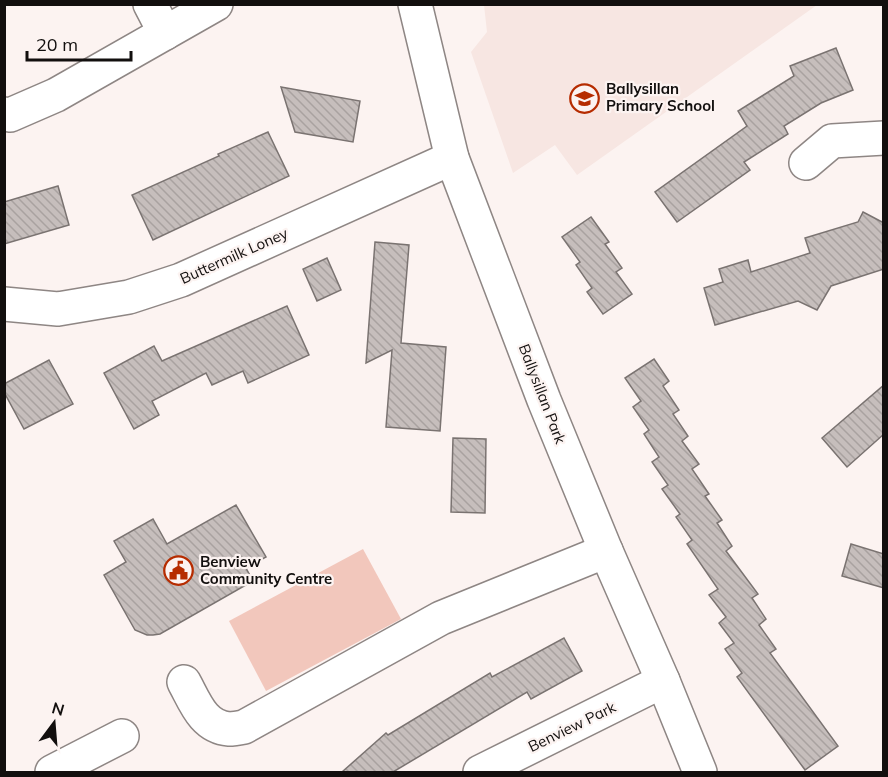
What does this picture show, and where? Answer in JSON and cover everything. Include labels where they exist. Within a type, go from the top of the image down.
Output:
[{"type":"street","points":[[150,4],[165,33]]},
{"type":"street","points":[[4,114],[10,115],[56,95],[216,4]]},
{"type":"street","name":"Ballysillan Park","points":[[415,4],[452,158],[544,400],[700,772]]},
{"type":"street","points":[[806,163],[831,141],[884,138]]},
{"type":"street","name":"Buttermilk Loney","points":[[4,303],[58,309],[129,297],[182,280],[452,158]]},
{"type":"street","points":[[184,682],[202,715],[213,724],[228,729],[244,727],[441,618],[606,551]]},
{"type":"street","name":"Benview Park","points":[[480,772],[663,681]]},
{"type":"street","points":[[52,772],[122,736]]},
{"type":"shaded area","name":"Ballysillan Primary School","points":[[484,4],[817,5],[577,175],[555,145],[513,173],[471,52],[487,32]]},
{"type":"shaded area","points":[[363,549],[401,619],[266,691],[229,621]]},
{"type":"building","points":[[836,48],[853,90],[821,103],[784,126],[788,134],[744,162],[750,170],[677,222],[655,192],[747,126],[738,111],[794,76],[790,66]]},
{"type":"building","points":[[281,87],[360,101],[353,142],[295,132]]},
{"type":"building","points":[[268,132],[289,176],[153,240],[132,195]]},
{"type":"building","points":[[58,186],[69,225],[4,244],[4,202]]},
{"type":"building","points":[[863,212],[884,223],[884,269],[831,286],[817,310],[798,301],[715,325],[704,288],[723,282],[719,269],[748,260],[751,272],[810,253],[805,238],[858,222]]},
{"type":"building","points":[[591,217],[609,242],[605,244],[622,268],[616,272],[632,294],[603,314],[587,292],[592,288],[576,265],[580,262],[562,237]]},
{"type":"building","points":[[375,242],[409,245],[401,343],[446,347],[440,431],[386,427],[392,350],[366,363]]},
{"type":"building","points":[[327,258],[341,290],[317,301],[303,269]]},
{"type":"building","points":[[287,306],[309,355],[248,383],[243,371],[212,385],[206,373],[152,401],[159,415],[134,429],[104,373],[154,346],[162,361]]},
{"type":"building","points":[[654,359],[669,381],[663,386],[679,410],[673,414],[688,436],[682,441],[699,464],[692,469],[709,494],[705,496],[722,520],[717,523],[732,546],[726,551],[758,594],[752,598],[766,619],[759,625],[776,649],[770,653],[838,746],[805,770],[737,677],[742,673],[725,649],[734,643],[719,623],[726,617],[709,595],[718,589],[687,544],[692,540],[676,517],[680,514],[662,489],[668,485],[652,462],[659,457],[644,434],[649,430],[633,407],[641,401],[625,378]]},
{"type":"building","points":[[49,360],[73,404],[24,429],[4,392],[4,384]]},
{"type":"building","points":[[884,385],[884,434],[847,467],[822,438]]},
{"type":"building","points":[[453,438],[486,439],[485,513],[451,512]]},
{"type":"building","name":"Benview Community Centre","points":[[236,505],[266,557],[246,568],[253,581],[160,634],[147,635],[135,630],[104,575],[126,562],[114,541],[153,519],[167,544]]},
{"type":"building","points":[[851,544],[884,554],[884,588],[842,576]]},
{"type":"building","points":[[564,638],[582,671],[531,699],[527,692],[393,772],[342,772],[386,733],[388,735],[490,673],[492,677]]},
{"type":"place","name":"Ballysillan Primary School","points":[[585,98]]},
{"type":"place","name":"Benview Community Centre","points":[[179,571]]}]
